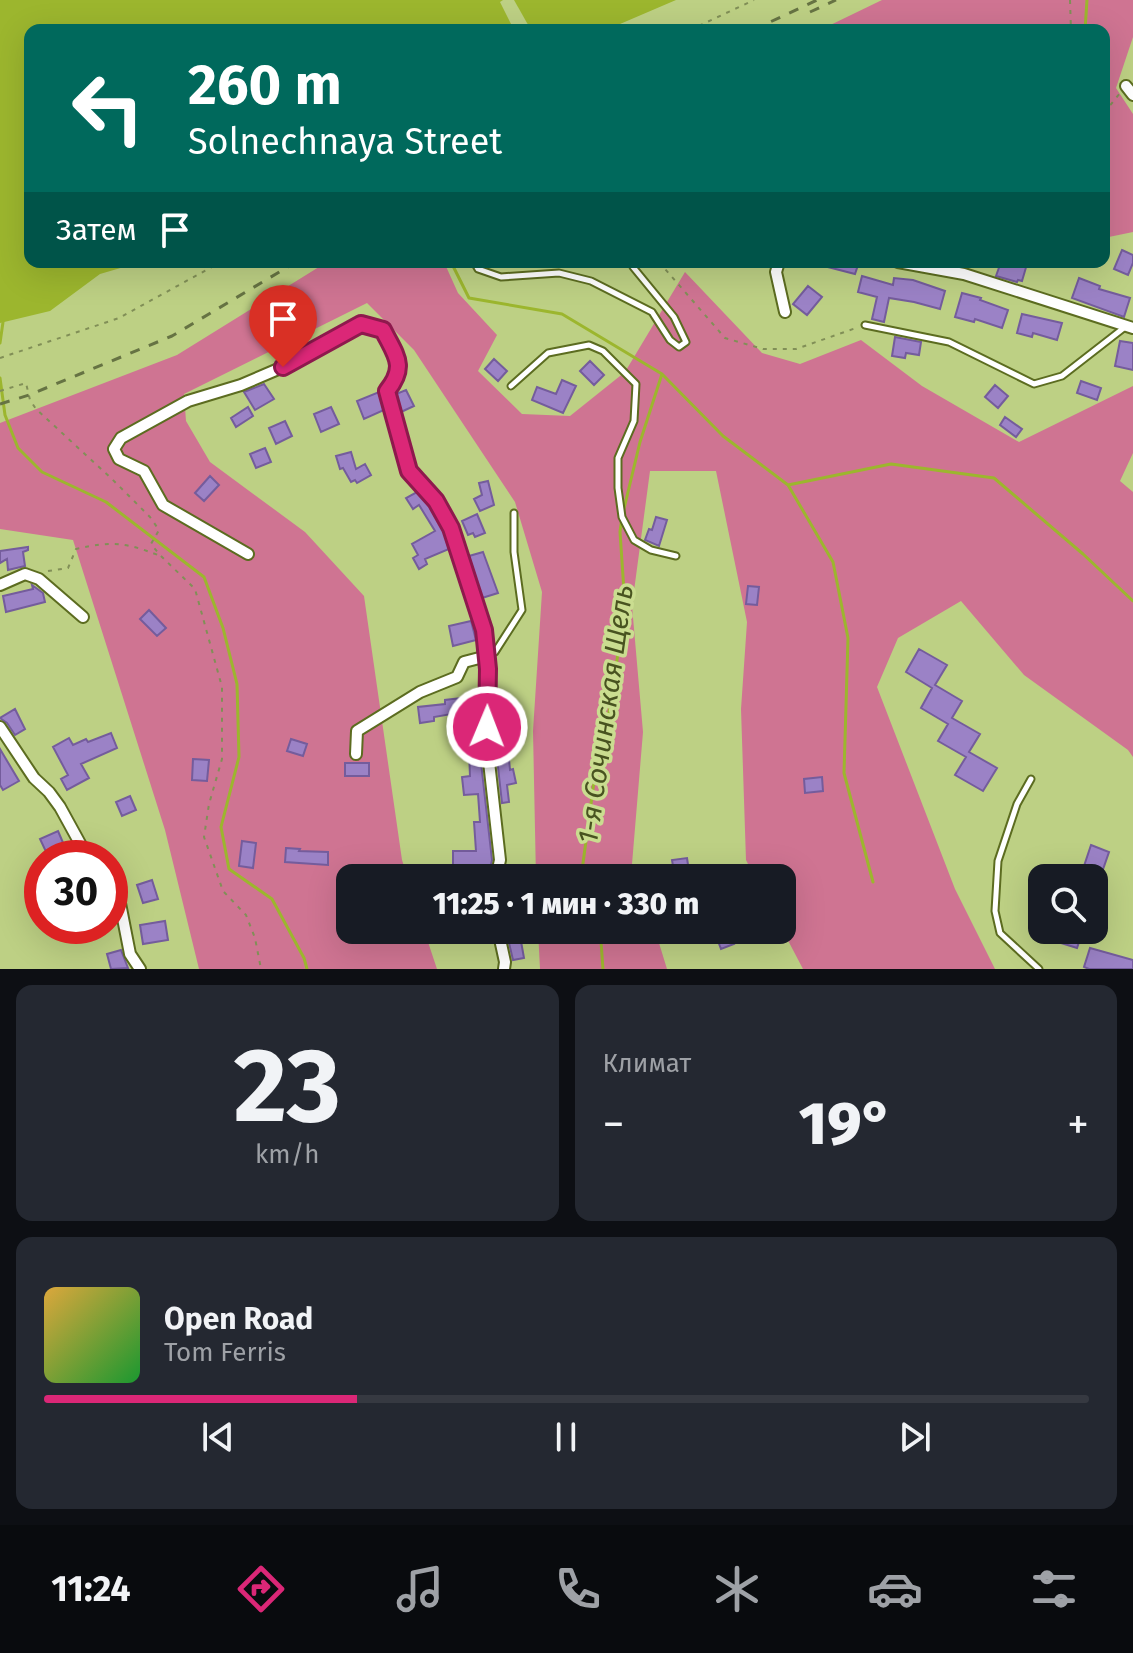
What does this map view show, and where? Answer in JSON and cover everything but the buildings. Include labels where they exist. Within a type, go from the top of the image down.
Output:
[{"type":"street","points":[[777,268],[785,312]]},
{"type":"street","points":[[931,268],[964,274],[1129,327]]},
{"type":"street","points":[[248,554],[163,505],[144,471],[119,459],[114,449],[121,438],[188,401],[241,385],[283,367],[361,324],[383,330],[398,360],[398,377],[387,391],[409,471],[436,501],[451,528],[484,630],[487,744],[499,864]]},
{"type":"street","points":[[0,585],[25,574],[39,579],[83,617]]},
{"type":"street","points":[[356,754],[357,731],[420,692],[457,677],[464,662],[487,656]]},
{"type":"street","points":[[0,727],[34,778],[60,807],[78,840]]},
{"type":"street","points":[[128,944],[130,954],[140,969]]},
{"type":"street","points":[[501,944],[504,969]]},
{"type":"lane","points":[[477,268],[501,277],[559,273],[591,281],[652,312],[670,340],[679,347],[686,342],[674,317],[634,268]]},
{"type":"lane","points":[[964,268],[964,274]]},
{"type":"lane","points":[[865,325],[949,342],[1034,384],[1062,376],[1129,327]]},
{"type":"lane","points":[[511,386],[548,353],[589,345],[603,351],[636,384],[634,421],[618,458],[622,517],[634,540],[651,550],[676,556]]},
{"type":"lane","points":[[487,656],[495,652],[522,610],[514,552],[514,513]]},
{"type":"lane","points":[[1031,779],[1017,804],[998,861],[995,911],[1000,933],[1039,969]]},
{"type":"path","points":[[703,24],[754,0]]},
{"type":"path","points":[[1070,0],[1071,24]]},
{"type":"path","points":[[1110,108],[1129,91]]},
{"type":"path","points":[[0,358],[119,318],[210,268]]},
{"type":"path","points":[[664,268],[725,338],[763,349],[796,349],[865,325]]},
{"type":"path","points":[[0,391],[26,383],[36,409],[150,517],[159,530],[151,544],[195,589],[222,687],[222,759],[209,804],[204,837],[223,891],[246,915],[255,938],[261,969]]},
{"type":"path","points":[[25,574],[68,568],[76,549],[105,543],[131,545],[160,555]]},
{"type":"shaded area","points":[[0,0],[676,0],[620,24],[24,24],[24,268],[120,268],[100,274],[50,311],[0,323]]},
{"type":"shaded area","points":[[882,0],[1133,0],[1133,37],[1116,88],[1133,114],[1133,232],[1110,237],[1110,24],[832,24]]},
{"type":"shaded area","points":[[317,268],[447,268],[458,293],[497,335],[478,371],[522,414],[570,416],[625,372],[685,272],[762,353],[800,364],[861,340],[922,386],[1019,442],[1133,386],[1133,453],[1120,481],[1133,492],[1133,757],[1128,750],[1024,675],[961,601],[898,638],[877,687],[955,889],[995,969],[803,969],[790,944],[796,944],[796,864],[748,864],[746,860],[741,709],[747,622],[716,471],[650,471],[632,606],[643,732],[632,864],[536,864],[533,731],[542,592],[515,502],[414,350],[367,303],[184,394],[186,421],[210,462],[305,532],[364,596],[403,864],[336,864],[336,944],[429,944],[437,969],[199,969],[165,830],[73,540],[0,529],[0,423],[177,355]]},
{"type":"shaded area","points":[[539,944],[659,944],[667,969],[540,969]]},
{"type":"pier","points":[[514,0],[528,24],[511,24],[500,2]]},
{"type":"waterway","points":[[1085,24],[1087,0]]},
{"type":"waterway","name":"1-я Сочинская Щель","points":[[454,268],[469,298],[562,314],[662,374],[640,442],[622,517],[620,532],[625,606],[610,707],[595,774],[583,864]]},
{"type":"waterway","points":[[0,343],[3,322]]},
{"type":"waterway","points":[[662,374],[723,436],[788,485],[891,464],[994,478],[1133,601]]},
{"type":"waterway","points":[[0,378],[5,415],[18,448],[42,472],[106,502],[204,577],[223,628],[237,684],[239,757],[221,827],[229,869],[272,899],[307,969]]},
{"type":"waterway","points":[[788,485],[833,562],[848,638],[844,773],[873,882]]},
{"type":"waterway","name":"1-я Сочинская Щель","points":[[601,944],[603,969]]},
{"type":"railway","points":[[766,24],[817,0]]},
{"type":"railway","points":[[810,12],[836,0]]},
{"type":"railway","points":[[0,404],[172,336],[286,268]]},
{"type":"route","points":[[283,367],[361,324],[383,330],[398,360],[398,377],[387,391],[409,471],[436,501],[451,528],[484,630],[488,669],[487,727]]}]
